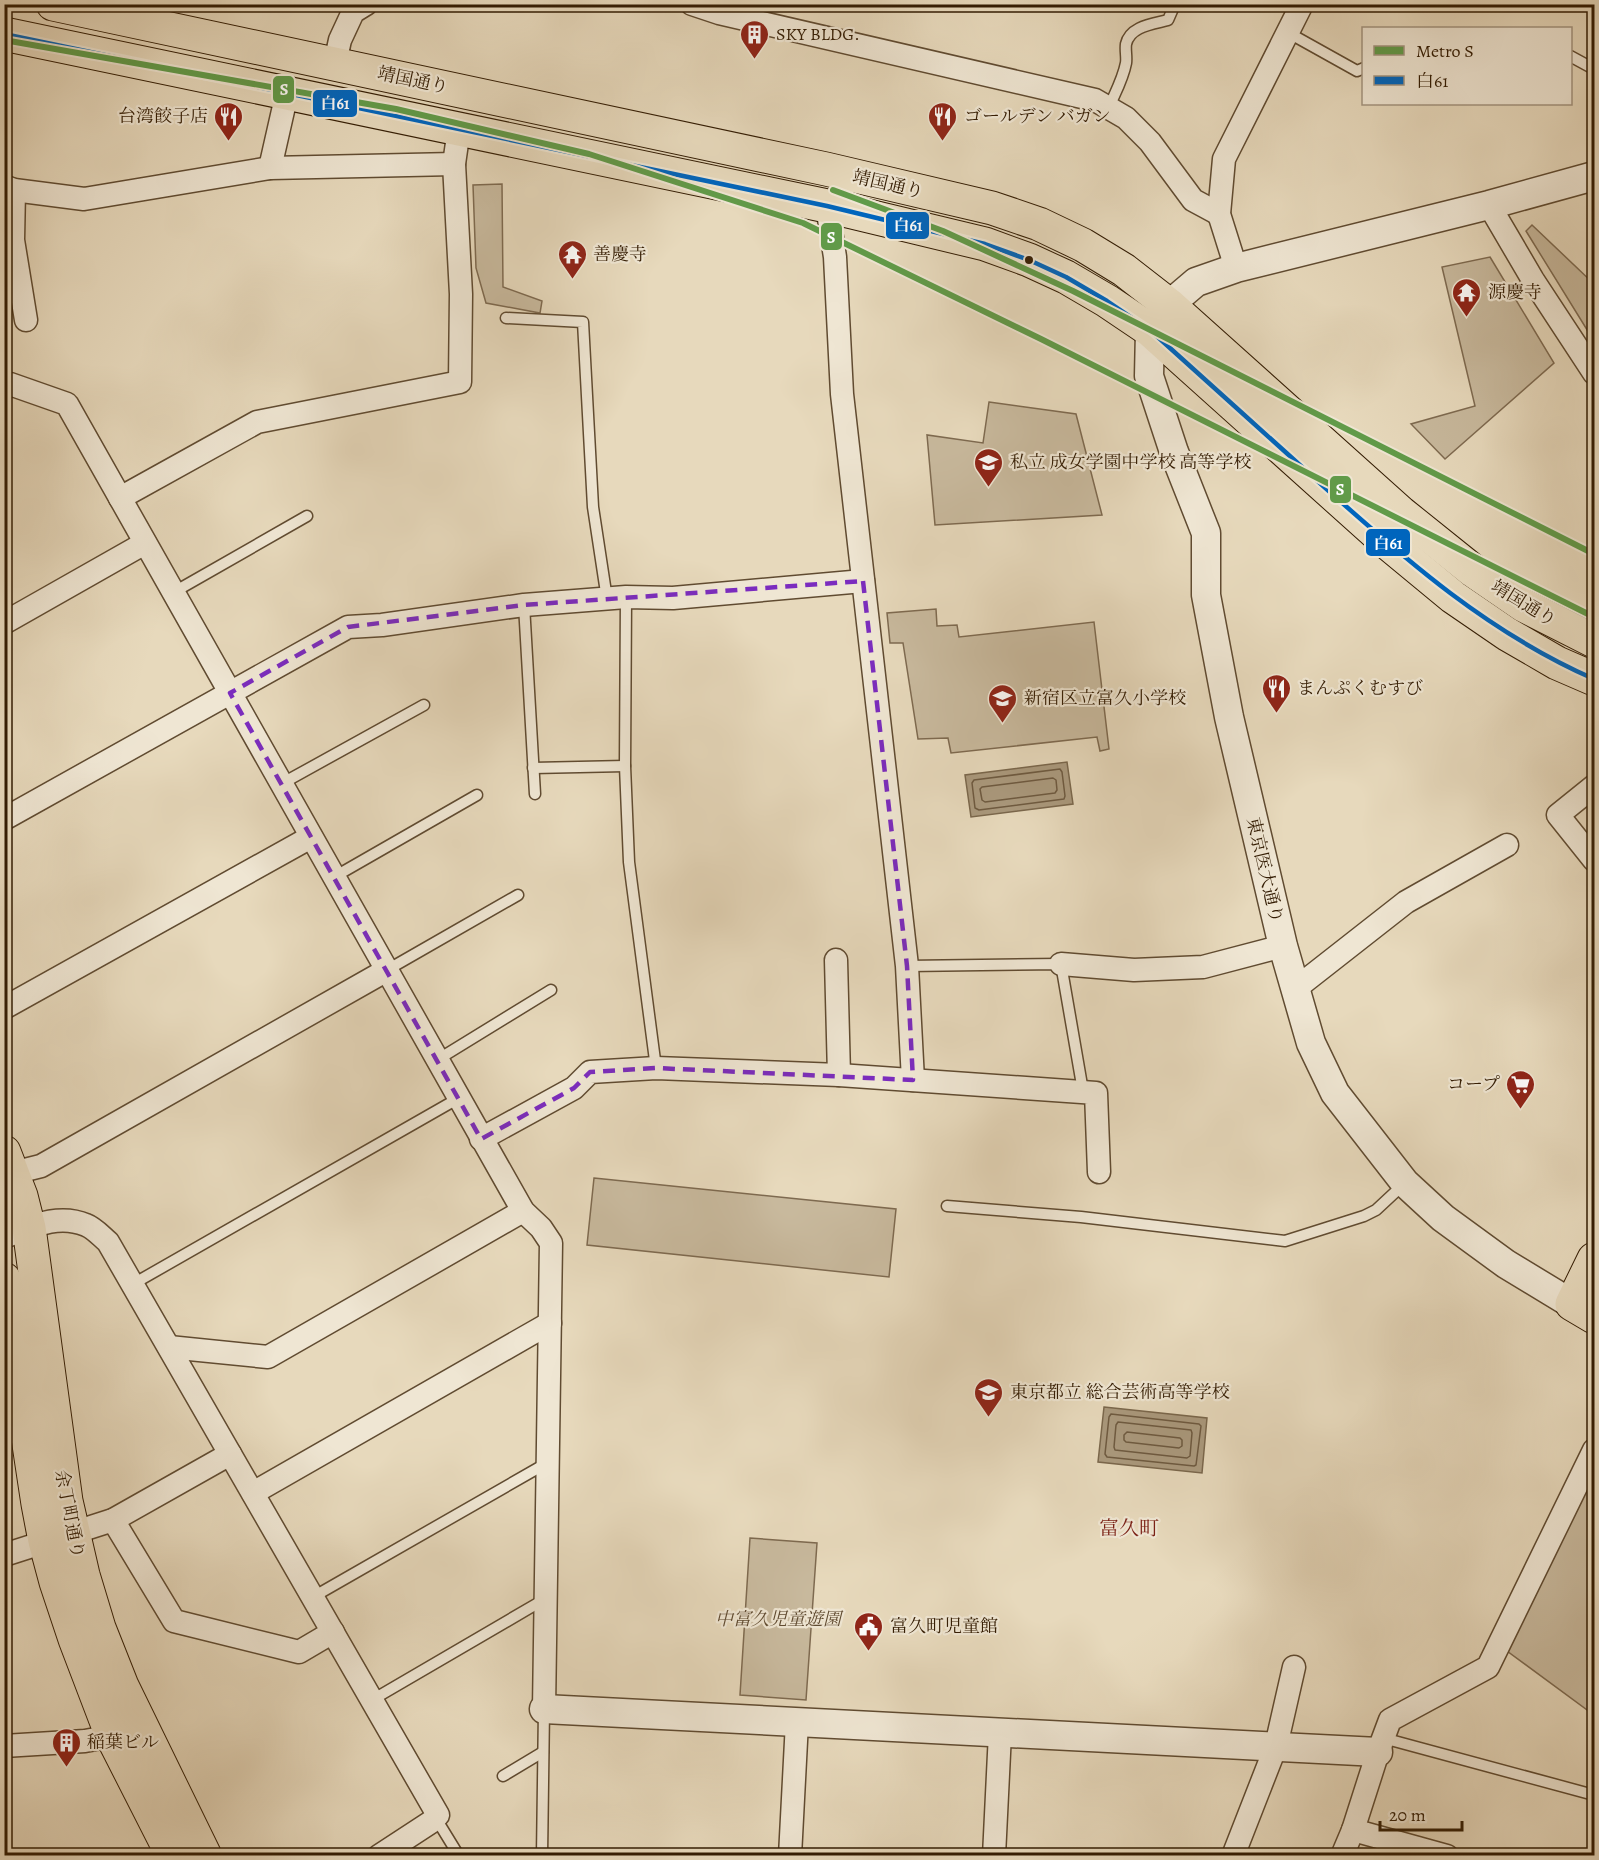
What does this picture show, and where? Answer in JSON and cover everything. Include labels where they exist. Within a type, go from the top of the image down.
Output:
[{"type":"main road","name":"靖国通り","points":[[52,4],[826,169],[992,208],[1039,224],[1083,245],[1124,270],[1169,305],[1401,513],[1463,563],[1523,605],[1594,641]]},
{"type":"main road","name":"靖国通り","points":[[4,34],[827,206],[985,244],[1029,260],[1066,277],[1150,330],[1384,540],[1453,597],[1507,634],[1557,663],[1594,679]]},
{"type":"main road","name":"余丁町通り","points":[[9,1162],[17,1233],[62,1478],[59,1537],[83,1575],[99,1628],[122,1686],[205,1856]]},
{"type":"main road","points":[[1589,1314],[1594,1259]]},
{"type":"main road","name":"余丁町通り","points":[[4,1278],[13,1392],[59,1537],[75,1639],[112,1736],[172,1856]]},
{"type":"street","points":[[335,63],[340,40],[353,12],[366,4]]},
{"type":"street","points":[[692,4],[719,13],[1095,100],[1126,118],[1150,142],[1193,200],[1219,214]]},
{"type":"street","points":[[1236,268],[1219,214],[1224,159],[1302,4]]},
{"type":"street","points":[[270,168],[287,93]]},
{"type":"street","points":[[120,498],[257,422],[460,382],[461,294],[454,164],[459,129]]},
{"type":"street","points":[[26,320],[13,240],[9,188],[84,199],[270,168],[454,164]]},
{"type":"street","points":[[1150,330],[1169,305],[1196,282],[1236,268],[1489,205],[1594,176]]},
{"type":"street","points":[[1489,205],[1533,280],[1594,373]]},
{"type":"street","points":[[827,206],[835,257],[842,394],[907,966],[912,1080]]},
{"type":"street","name":"東京医大通り","points":[[1150,330],[1149,376],[1173,452],[1206,532],[1206,595],[1229,717],[1282,946],[1311,1043],[1335,1093],[1405,1183],[1443,1218],[1506,1264],[1589,1314]]},
{"type":"street","points":[[4,387],[10,384],[67,404],[523,1211],[541,1228],[551,1243],[544,1709],[1276,1746],[1380,1745]]},
{"type":"street","points":[[4,623],[146,543]]},
{"type":"street","points":[[4,819],[348,627],[382,625],[524,605],[616,598],[673,598],[864,581]]},
{"type":"street","points":[[1594,786],[1558,815],[1594,860]]},
{"type":"street","points":[[4,1008],[311,837]]},
{"type":"street","points":[[1295,989],[1406,902],[1507,845]]},
{"type":"street","points":[[1061,964],[1134,970],[1203,968],[1282,946]]},
{"type":"street","points":[[836,960],[839,1075]]},
{"type":"street","points":[[9,1162],[41,1166],[387,970]]},
{"type":"street","points":[[482,1139],[574,1088],[590,1072],[656,1068],[839,1075],[1096,1093],[1099,1172]]},
{"type":"street","points":[[169,1347],[268,1357],[523,1211]]},
{"type":"street","points":[[17,1233],[57,1220],[66,1219],[88,1225],[108,1242],[133,1284],[438,1815],[379,1856]]},
{"type":"street","points":[[253,1493],[550,1323]]},
{"type":"street","points":[[1342,1856],[1390,1720],[1488,1667],[1594,1450]]},
{"type":"street","points":[[4,1555],[113,1520],[230,1454]]},
{"type":"street","points":[[113,1520],[174,1621],[299,1652],[333,1632]]},
{"type":"street","points":[[1233,1856],[1276,1746],[1294,1667]]},
{"type":"street","points":[[790,1856],[796,1722]]},
{"type":"street","points":[[994,1856],[1000,1733]]},
{"type":"street","points":[[4,1746],[85,1741],[112,1736]]},
{"type":"street","points":[[1353,1830],[1447,1856]]},
{"type":"lane","points":[[1109,107],[1122,78],[1126,62],[1126,45],[1131,34],[1141,27],[1168,20],[1175,4]]},
{"type":"lane","points":[[1287,32],[1357,71],[1362,69]]},
{"type":"lane","points":[[1572,57],[1594,69]]},
{"type":"lane","points":[[506,318],[583,322],[593,507],[616,598],[629,862],[656,1068]]},
{"type":"lane","points":[[174,592],[307,516]]},
{"type":"lane","points":[[524,605],[535,794]]},
{"type":"lane","points":[[281,783],[424,705]]},
{"type":"lane","points":[[533,768],[625,766]]},
{"type":"lane","points":[[334,877],[477,795]]},
{"type":"lane","points":[[387,970],[518,895]]},
{"type":"lane","points":[[907,966],[1061,964],[1083,1091]]},
{"type":"lane","points":[[437,1060],[551,990]]},
{"type":"lane","points":[[133,1284],[459,1098]]},
{"type":"lane","points":[[947,1206],[1081,1217],[1285,1241],[1364,1216],[1376,1210],[1405,1183]]},
{"type":"lane","points":[[313,1597],[548,1463]]},
{"type":"lane","points":[[372,1700],[545,1599]]},
{"type":"lane","points":[[543,1856],[544,1709]]},
{"type":"lane","points":[[1380,1745],[1594,1795]]},
{"type":"lane","points":[[503,1776],[543,1752]]},
{"type":"lane","points":[[438,1815],[440,1825],[459,1856]]},
{"type":"highlighted area","points":[[863,581],[907,966],[913,1080],[656,1068],[590,1072],[574,1088],[481,1139],[230,693],[348,627],[524,605]]},
{"type":"green space","points":[[502,184],[503,287],[542,301],[540,313],[486,303],[476,268],[473,185]]},
{"type":"green space","points":[[1532,225],[1594,284],[1594,341],[1526,231]]},
{"type":"green space","points":[[1490,257],[1554,363],[1445,459],[1411,424],[1475,406],[1442,267]]},
{"type":"green space","points":[[989,402],[1076,414],[1102,515],[935,525],[927,435],[983,443]]},
{"type":"green space","points":[[936,609],[937,626],[957,625],[959,637],[1094,622],[1109,749],[1100,751],[1097,737],[951,753],[948,738],[918,739],[903,643],[890,643],[887,613]]},
{"type":"green space","points":[[594,1178],[896,1209],[889,1277],[587,1245]]},
{"type":"green space","points":[[1594,1475],[1594,1715],[1507,1651]]},
{"type":"green space","name":"中富久児童遊園","points":[[750,1538],[817,1543],[806,1700],[740,1695]]},
{"type":"water","points":[[1067,762],[1073,804],[971,817],[965,775]]},
{"type":"water","points":[[1104,1407],[1207,1418],[1202,1473],[1098,1462]]},
{"type":"metro line","name":"S","points":[[4,40],[396,109],[589,154],[803,223],[1041,339],[1594,617]]},
{"type":"metro line","name":"S","points":[[833,190],[943,231],[1073,291],[1594,554]]},
{"type":"transit line","name":"白61","points":[[4,34],[827,206],[985,244],[1029,260],[1066,277],[1150,330],[1354,513],[1451,593],[1519,640],[1594,679]]},
{"type":"place","name":"SKY BLDG.","points":[[755,60]]},
{"type":"place","name":"台湾餃子店","points":[[229,142]]},
{"type":"place","name":"ゴールデン バガン","points":[[943,142]]},
{"type":"place","name":"善慶寺","points":[[572,280]]},
{"type":"place","name":"源慶寺","points":[[1467,318]]},
{"type":"place","name":"私立 成女学園中学校 高等学校","points":[[989,488]]},
{"type":"place","name":"まんぷくむすび","points":[[1276,714]]},
{"type":"place","name":"新宿区立富久小学校","points":[[1003,724]]},
{"type":"place","name":"コープ","points":[[1521,1110]]},
{"type":"place","name":"東京都立 総合芸術高等学校","points":[[989,1418]]},
{"type":"place","name":"富久町児童館","points":[[869,1652]]},
{"type":"place","name":"稲葉ビル","points":[[66,1768]]},
{"type":"district","name":"富久町","points":[[1129,1528]]}]
